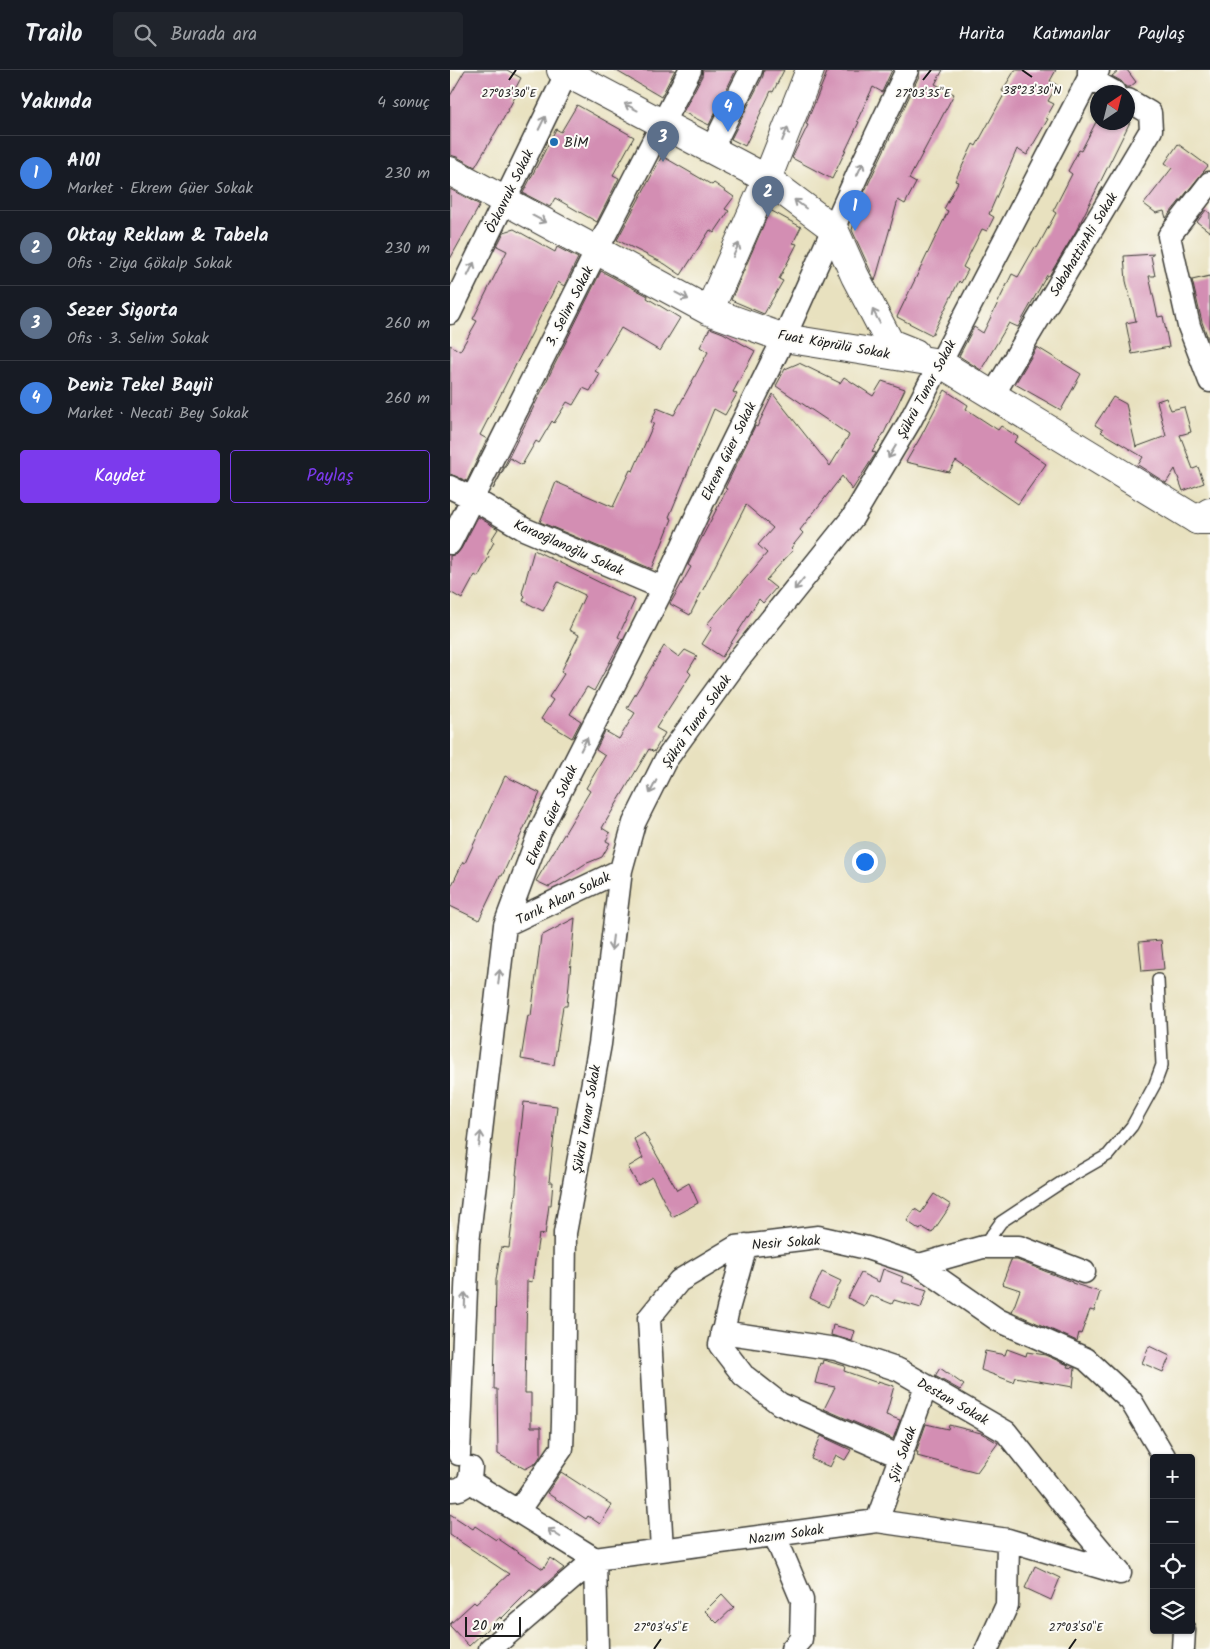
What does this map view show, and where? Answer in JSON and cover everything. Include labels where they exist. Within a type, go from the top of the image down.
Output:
[{"type":"main road","points":[[709,310],[767,179],[810,70]]},
{"type":"main road","points":[[565,71],[767,179],[834,229],[855,276],[890,343],[940,363]]},
{"type":"main road","name":"Fuat Köprülü Sokak","points":[[450,171],[709,310],[784,338],[940,363],[1206,517]]},
{"type":"street","name":"3. Selim Sokak","points":[[450,543],[690,70]]},
{"type":"street","points":[[711,150],[751,70]]},
{"type":"street","name":"Ekrem Güer Sokak","points":[[454,1454],[468,1243],[505,925],[540,831],[663,588],[784,338],[907,70]]},
{"type":"street","name":"Özkavruk Sokak","points":[[450,313],[565,71]]},
{"type":"street","points":[[1092,73],[1106,85]]},
{"type":"street","name":"Şükrü Tunar Sokak","points":[[518,1511],[562,1448],[564,1422],[565,1233],[600,1044],[621,870],[634,823],[666,762],[739,659],[853,517],[910,421],[1092,73]]},
{"type":"street","name":"SabahattinAli Sokak","points":[[993,395],[1151,130],[1150,113],[1135,104]]},
{"type":"street","points":[[1210,183],[1169,236],[1189,326],[1210,381]]},
{"type":"street","name":"Karaoğlanoğlu Sokak","points":[[450,487],[524,529],[663,588]]},
{"type":"street","name":"Tarık Akan Sokak","points":[[505,925],[621,870]]},
{"type":"street","name":"Nesir Sokak","points":[[662,1550],[648,1318],[679,1281],[736,1247],[746,1245],[818,1237],[867,1248],[919,1265],[998,1320],[1086,1359],[1132,1401],[1163,1454]]},
{"type":"street","points":[[746,1245],[720,1344],[743,1375],[780,1404],[901,1457]]},
{"type":"street","points":[[919,1265],[983,1247],[1019,1247],[1084,1272]]},
{"type":"street","name":"Destan Sokak","points":[[722,1332],[836,1349],[899,1370],[1006,1432],[1120,1573]]},
{"type":"street","name":"Şiir Sokak","points":[[877,1521],[926,1386]]},
{"type":"street","points":[[454,1454],[469,1462],[471,1468],[460,1486],[518,1511],[595,1559]]},
{"type":"street","name":"Nazım Sokak","points":[[595,1559],[877,1521],[1008,1540],[1120,1573]]},
{"type":"street","points":[[775,1536],[802,1600],[801,1639],[792,1649]]},
{"type":"street","points":[[987,1649],[1007,1605],[1008,1540]]},
{"type":"street","points":[[490,1649],[595,1559]]},
{"type":"street","points":[[595,1559],[597,1649]]},
{"type":"lane","points":[[983,1247],[1001,1222],[1068,1178],[1108,1155],[1132,1126],[1155,1084],[1162,1065],[1158,980]]},
{"type":"building","points":[[465,70],[507,70],[521,78],[512,95],[515,97],[475,167],[450,155],[450,96]]},
{"type":"building","points":[[615,70],[675,70],[661,97]]},
{"type":"building","points":[[703,70],[736,70],[709,125],[683,112],[702,76]]},
{"type":"building","points":[[764,70],[784,70],[773,92],[771,91],[745,146],[731,139],[763,76]]},
{"type":"building","points":[[828,70],[892,70],[882,92],[873,87],[832,179],[792,158],[808,125],[806,124]]},
{"type":"building","points":[[920,70],[943,70],[935,84],[954,94],[909,179],[916,183],[905,204],[898,200],[875,281],[852,230],[862,197],[919,76]]},
{"type":"building","points":[[1015,70],[1056,70],[1050,81],[1057,85],[1048,101],[1054,104],[1046,118],[1048,119],[1027,155],[1017,149],[989,214],[994,217],[987,231],[982,229],[963,267],[968,270],[961,283],[959,281],[932,335],[897,317],[948,211],[944,209],[958,182],[955,181],[973,144],[976,146],[1005,93],[1002,91]]},
{"type":"building","points":[[1119,70],[1127,70],[1136,82],[1132,85],[1124,85],[1112,76]]},
{"type":"building","points":[[577,105],[634,137],[613,175],[619,178],[597,222],[555,198],[550,207],[523,193],[556,129],[561,132]]},
{"type":"building","points":[[1092,130],[1126,130],[1076,231],[1049,276],[1047,275],[1018,327],[1009,323],[981,370],[959,356],[974,327],[983,333],[1012,274],[1018,277],[1035,247],[1037,248],[1056,213],[1053,211],[1072,174],[1068,171],[1079,150],[1081,151]]},
{"type":"building","points":[[1178,144],[1208,166],[1166,218],[1164,211],[1156,213],[1144,204],[1172,168],[1165,163]]},
{"type":"building","points":[[662,156],[712,185],[714,183],[734,197],[725,209],[729,211],[714,233],[710,230],[681,275],[665,264],[617,240]]},
{"type":"building","points":[[450,189],[480,205],[450,259]]},
{"type":"building","points":[[770,210],[801,227],[793,243],[797,244],[779,279],[783,281],[764,314],[731,300]]},
{"type":"building","points":[[1206,210],[1210,213],[1210,232],[1197,222]]},
{"type":"building","points":[[514,229],[555,252],[557,247],[578,258],[564,286],[558,282],[480,435],[487,439],[467,481],[450,474],[450,345],[460,351],[477,321],[473,319],[507,251],[497,246],[504,232]]},
{"type":"building","points":[[1154,254],[1151,256],[1155,276],[1149,276],[1158,317],[1163,316],[1169,347],[1132,354],[1126,323],[1136,321],[1126,281],[1124,256]]},
{"type":"building","points":[[601,271],[648,296],[647,298],[680,318],[660,351],[621,328],[595,371],[600,374],[590,391],[583,388],[573,405],[567,402],[554,423],[552,421],[539,443],[536,441],[522,465],[510,458],[493,489]]},
{"type":"building","points":[[1210,276],[1210,344],[1202,322],[1192,280]]},
{"type":"building","points":[[710,328],[755,351],[733,392],[737,394],[725,415],[714,409],[669,517],[672,519],[652,569],[540,522],[556,482],[613,507],[630,470],[633,471],[654,423],[651,422],[657,408],[674,415],[708,352],[700,347]]},
{"type":"building","points":[[1037,347],[1081,374],[1061,410],[1015,384]]},
{"type":"building","points":[[799,363],[840,383],[844,377],[873,396],[882,381],[905,389],[884,433],[872,452],[876,453],[852,490],[842,476],[800,530],[803,533],[791,548],[793,550],[766,580],[776,588],[763,603],[759,599],[722,657],[702,644],[712,628],[707,624],[767,553],[758,545],[773,528],[746,505],[690,615],[670,604],[691,567],[688,565],[727,489],[725,488],[755,426],[757,427],[773,394],[830,466],[849,435],[776,386],[785,369]]},
{"type":"building","points":[[945,390],[968,405],[966,409],[998,430],[1001,426],[1018,437],[1014,442],[1046,464],[1018,504],[956,461],[949,472],[906,462]]},
{"type":"building","points":[[1113,397],[1126,404],[1136,447],[1166,436],[1157,401],[1166,398],[1171,410],[1184,407],[1191,432],[1180,435],[1193,469],[1198,467],[1204,483],[1183,491],[1175,469],[1166,483],[1138,465],[1143,457],[1101,432],[1103,430],[1095,425]]},
{"type":"building","points":[[478,517],[498,529],[491,540],[494,542],[487,555],[489,557],[478,577],[475,575],[462,599],[450,592],[450,556],[457,554],[461,549]]},
{"type":"building","points":[[534,550],[635,600],[618,637],[622,639],[594,691],[587,687],[570,714],[581,721],[572,738],[541,719],[553,700],[549,697],[564,674],[561,672],[579,635],[569,630],[585,595],[558,582],[543,611],[523,601],[525,596],[522,593]]},
{"type":"building","points":[[664,646],[679,657],[685,650],[697,656],[688,671],[691,674],[656,728],[665,733],[654,752],[649,749],[602,828],[610,833],[606,841],[610,843],[602,857],[585,864],[549,887],[536,881],[590,791],[586,788],[605,756],[596,750],[605,731],[619,739],[635,713],[627,708]]},
{"type":"building","points":[[505,776],[540,793],[502,876],[500,876],[479,920],[450,906],[450,889],[463,862],[465,863]]},
{"type":"building","points":[[575,918],[567,1006],[563,1006],[554,1065],[521,1059],[528,1015],[531,1016],[541,936]]},
{"type":"building","points":[[1161,940],[1164,969],[1142,971],[1139,942]]},
{"type":"building","points":[[524,1102],[557,1106],[549,1182],[553,1182],[551,1205],[549,1205],[545,1235],[539,1234],[532,1282],[527,1281],[525,1393],[531,1393],[531,1427],[541,1427],[541,1455],[536,1463],[525,1469],[498,1454],[497,1389],[494,1389],[496,1280],[501,1247],[509,1248]]},
{"type":"building","points":[[644,1133],[677,1190],[689,1183],[698,1203],[672,1217],[652,1177],[638,1185],[628,1167],[643,1158],[634,1139]]},
{"type":"building","points":[[934,1194],[951,1205],[932,1233],[922,1227],[920,1230],[907,1221],[915,1209],[921,1213]]},
{"type":"building","points":[[1011,1260],[1017,1260],[1072,1283],[1100,1292],[1094,1311],[1090,1310],[1077,1341],[1012,1312],[1020,1290],[1002,1284]]},
{"type":"building","points":[[883,1269],[903,1277],[901,1282],[927,1290],[921,1308],[894,1300],[892,1304],[870,1295],[864,1306],[848,1298],[861,1273],[879,1282]]},
{"type":"building","points":[[822,1272],[841,1281],[828,1307],[810,1298]]},
{"type":"building","points":[[833,1325],[855,1331],[852,1341],[831,1335]]},
{"type":"building","points":[[1149,1346],[1170,1356],[1163,1372],[1142,1363]]},
{"type":"building","points":[[1007,1349],[1026,1356],[1027,1352],[1045,1355],[1068,1365],[1067,1367],[1075,1368],[1073,1387],[1015,1377],[1013,1382],[981,1370],[985,1351],[1005,1355]]},
{"type":"building","points":[[823,1360],[845,1366],[844,1371],[878,1383],[878,1381],[894,1386],[886,1415],[900,1420],[893,1439],[824,1409],[835,1387],[815,1383],[820,1363],[822,1364]]},
{"type":"building","points":[[940,1368],[964,1385],[960,1390],[935,1376]]},
{"type":"building","points":[[926,1424],[948,1429],[949,1425],[981,1433],[998,1443],[977,1472],[917,1456],[918,1452],[916,1452]]},
{"type":"building","points":[[821,1436],[851,1450],[845,1460],[836,1455],[830,1467],[811,1459]]},
{"type":"building","points":[[561,1472],[612,1505],[600,1524],[588,1516],[586,1519],[547,1493]]},
{"type":"building","points":[[450,1514],[473,1529],[475,1526],[496,1540],[497,1538],[543,1569],[550,1558],[564,1568],[535,1593],[530,1590],[501,1619],[500,1617],[469,1646],[450,1624],[474,1602],[476,1604],[509,1574],[450,1535]]},
{"type":"building","points":[[1035,1566],[1060,1578],[1051,1600],[1025,1588]]},
{"type":"building","points":[[722,1594],[734,1607],[717,1623],[705,1611]]},
{"type":"place","name":"Deniz Tekel Bayii","points":[[728,132]]},
{"type":"place","name":"BİM","points":[[554,142]]},
{"type":"place","name":"Sezer Sigorta","points":[[663,162]]},
{"type":"place","name":"Oktay Reklam & Tabela","points":[[768,217]]},
{"type":"place","name":"A101","points":[[855,231]]}]
